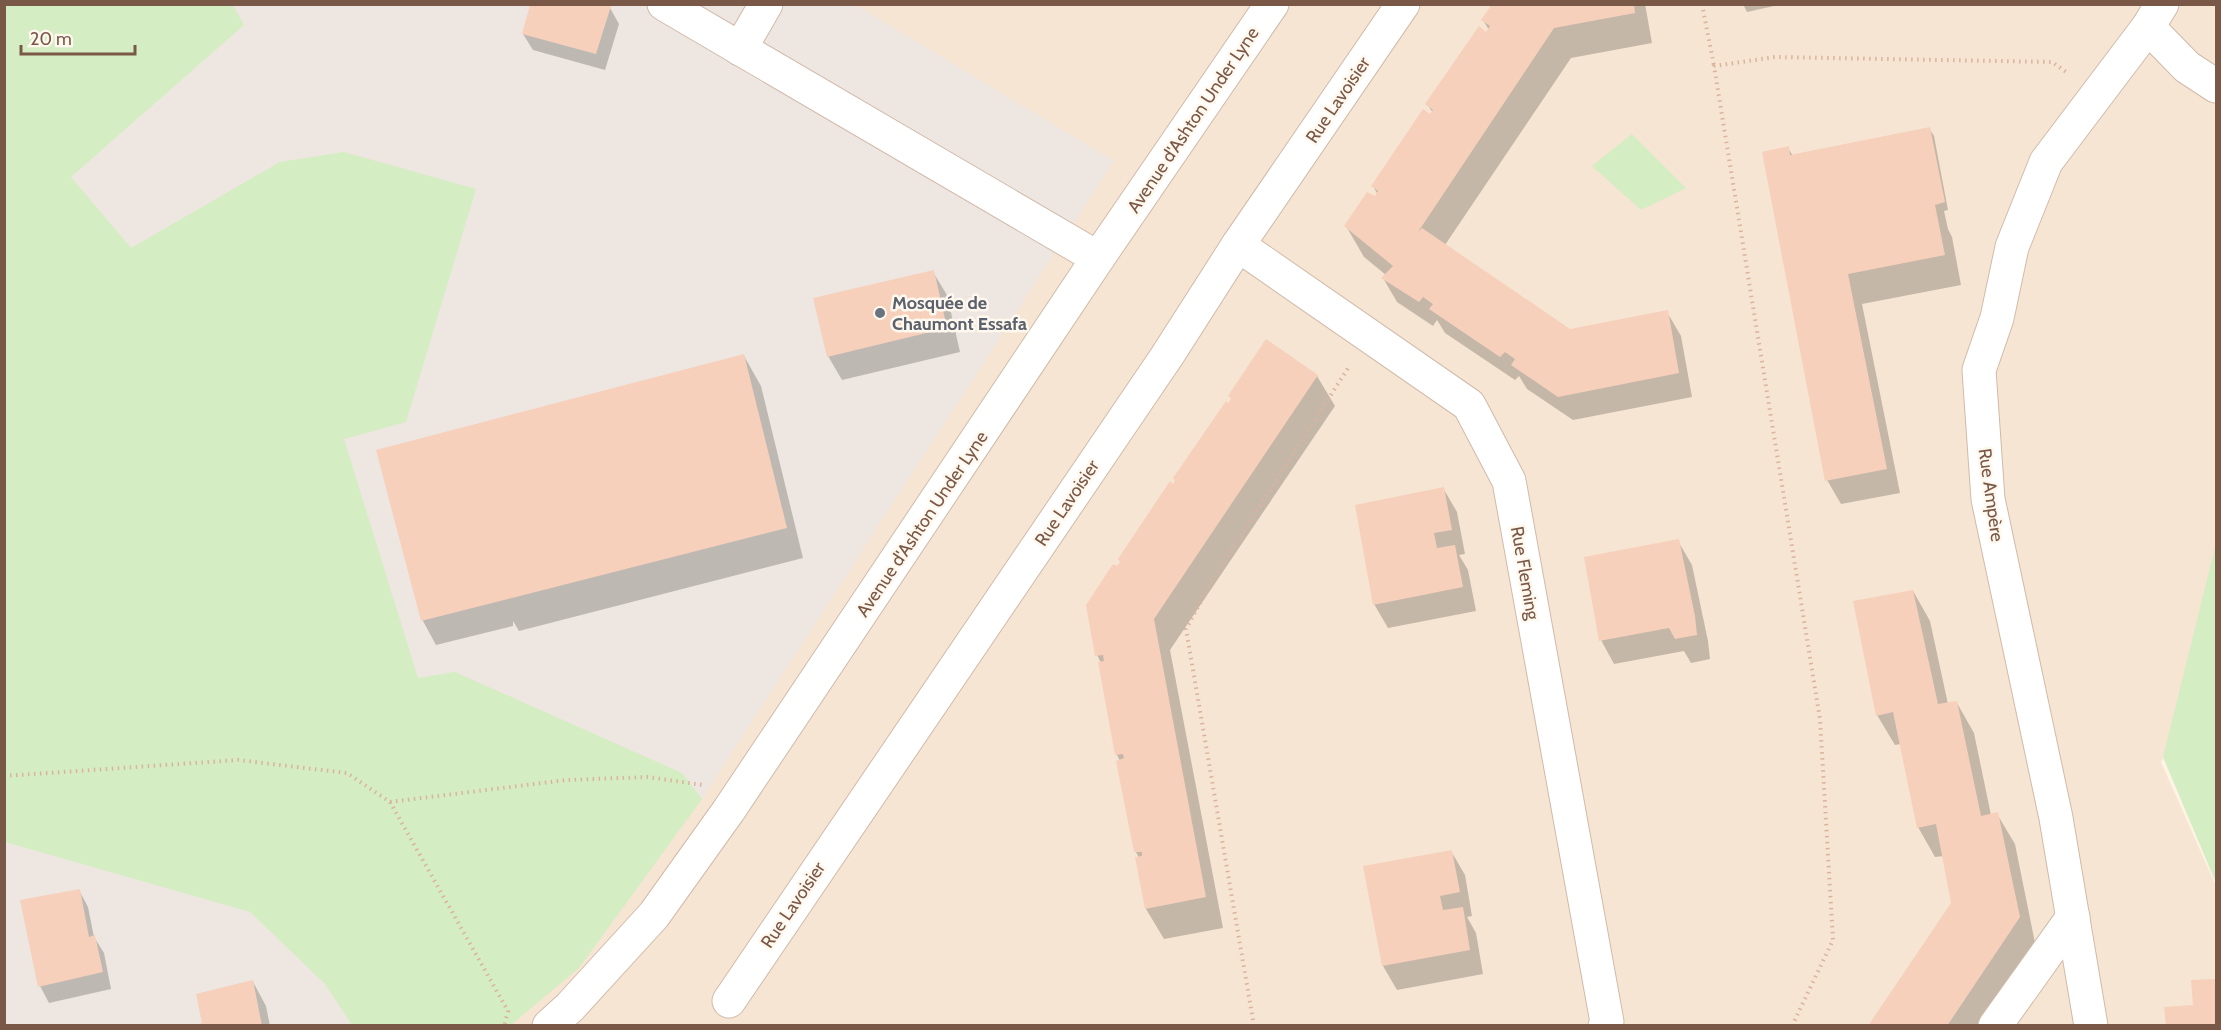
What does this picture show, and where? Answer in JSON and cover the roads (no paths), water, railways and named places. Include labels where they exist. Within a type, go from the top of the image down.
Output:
[{"type":"street","points":[[664,4],[1098,258]]},
{"type":"street","points":[[740,49],[766,4]]},
{"type":"street","name":"Avenue d'Ashton Under Lyne","points":[[569,1019],[654,915],[742,792],[1098,258],[1272,4]]},
{"type":"street","name":"Rue Lavoisier","points":[[729,1001],[1403,4]]},
{"type":"street","points":[[2155,16],[2187,67],[2217,86]]},
{"type":"street","name":"Rue Ampère","points":[[2091,1026],[2056,818],[1988,499],[1979,370],[1997,318],[2012,247],[2046,162],[2155,16]]},
{"type":"street","name":"Rue Fleming","points":[[1238,245],[1370,334],[1469,405],[1509,481],[1607,1022],[1605,1026]]},
{"type":"street","points":[[1995,1026],[2073,917]]},
{"type":"place","name":"Mosquée de Chaumont Essafa","points":[[880,313]]}]
